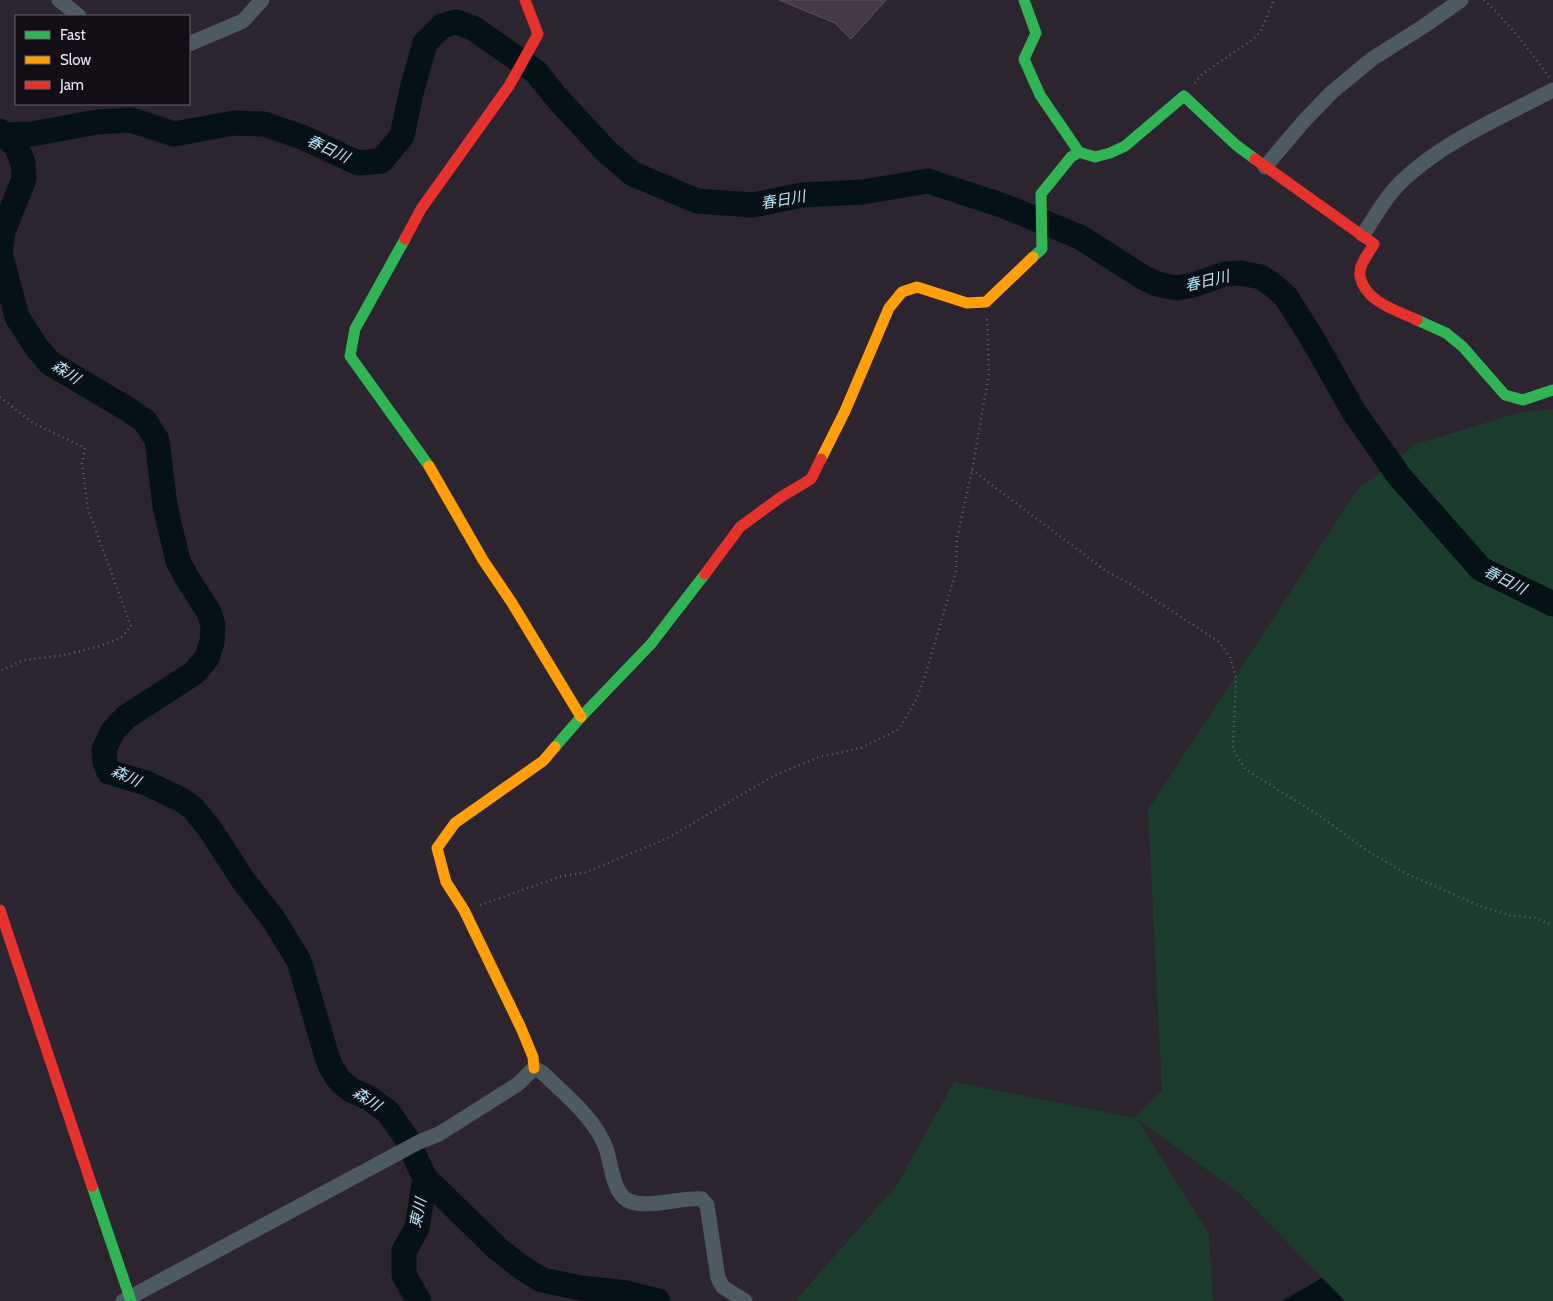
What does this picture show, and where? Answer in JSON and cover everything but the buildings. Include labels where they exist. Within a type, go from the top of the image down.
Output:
[{"type":"street","points":[[59,0],[78,15]]},
{"type":"street","points":[[190,44],[243,21],[262,0]]},
{"type":"street","points":[[525,0],[538,34],[532,47],[509,86],[421,209],[355,329],[350,356],[426,461],[483,560],[512,603],[581,717]]},
{"type":"street","points":[[1024,0],[1036,33],[1024,59],[1040,95],[1079,152],[1094,157],[1110,153],[1124,146],[1184,96],[1236,145],[1374,244],[1364,260],[1360,275],[1370,295],[1381,303],[1446,333],[1463,346],[1505,395],[1523,400],[1553,390]]},
{"type":"street","points":[[1265,167],[1304,121],[1332,92],[1372,59],[1461,0]]},
{"type":"street","points":[[1363,235],[1382,206],[1402,181],[1433,156],[1553,90]]},
{"type":"street","points":[[534,1068],[521,1028],[464,910],[446,882],[437,848],[455,823],[543,761],[581,717],[651,644],[740,527],[781,497],[811,479],[844,411],[889,308],[902,292],[917,287],[967,303],[986,302],[1042,249],[1043,210],[1041,194],[1070,157],[1079,152]]},
{"type":"street","points":[[0,910],[128,1300],[418,1142],[439,1134],[518,1084],[534,1068]]},
{"type":"street","points":[[534,1068],[543,1073],[599,1132],[606,1148],[618,1193],[627,1200],[642,1204],[690,1198],[702,1199],[707,1205],[718,1278],[723,1287],[744,1301]]},
{"type":"path","points":[[1184,96],[1201,75],[1252,40],[1261,31],[1274,0]]},
{"type":"path","points":[[1484,0],[1500,14],[1553,82]]},
{"type":"path","points":[[464,910],[562,876],[584,873],[666,840],[775,775],[819,757],[861,748],[899,728],[916,700],[925,676],[956,571],[957,538],[972,470],[989,374],[986,302]]},
{"type":"path","points":[[0,397],[33,423],[86,448],[82,464],[88,509],[131,626],[122,638],[100,646],[65,655],[24,660],[0,670]]},
{"type":"path","points":[[972,470],[1106,571],[1132,585],[1218,641],[1230,657],[1236,678],[1233,749],[1246,769],[1320,816],[1366,850],[1404,874],[1480,906],[1509,915],[1535,918],[1553,925]]},
{"type":"green space","points":[[1553,409],[1553,1301],[1345,1301],[1238,1192],[1137,1119],[1209,1234],[1213,1301],[795,1301],[897,1185],[954,1082],[1135,1118],[1162,1091],[1148,810],[1357,490],[1416,444],[1522,412]]},
{"type":"shaded area","points":[[1322,1278],[1345,1301],[1282,1301]]},
{"type":"waterway","name":"春日川","points":[[4,135],[32,134],[97,122],[131,120],[174,134],[234,123],[264,124],[302,137],[358,163],[381,161],[402,136],[412,89],[425,43],[442,26],[456,22],[473,28],[536,72],[557,98],[607,152],[633,174],[697,201],[753,205],[802,195],[863,192],[928,181],[1004,206],[1080,237],[1144,278],[1160,285],[1177,288],[1193,285],[1225,274],[1240,273],[1261,277],[1286,297],[1312,338],[1354,412],[1399,476],[1481,569],[1553,604]]},
{"type":"waterway","name":"森川","points":[[0,131],[16,146],[23,163],[24,179],[3,231],[0,253],[17,317],[37,348],[50,363],[145,421],[157,440],[165,506],[178,561],[209,612],[213,625],[212,642],[207,658],[194,673],[126,717],[113,731],[104,749],[105,762],[109,772],[146,783],[182,800],[193,808],[210,829],[243,880],[274,920],[299,961],[327,1057],[340,1081],[351,1090],[369,1098],[388,1112],[405,1136],[425,1178],[498,1249],[542,1280],[581,1288],[627,1293],[658,1301]]},
{"type":"waterway","name":"東川","points":[[419,1301],[404,1275],[404,1251],[417,1228],[425,1178]]},
{"type":"traffic: fast","points":[[1024,0],[1036,33],[1024,59],[1040,95],[1079,152],[1095,157],[1125,146],[1184,96],[1236,145],[1255,159]]},
{"type":"traffic: fast","points":[[1033,257],[1042,249],[1041,194],[1071,157],[1079,152]]},
{"type":"traffic: fast","points":[[405,239],[355,329],[350,356],[429,466]]},
{"type":"traffic: fast","points":[[1417,320],[1446,333],[1463,347],[1505,395],[1523,400],[1553,390]]},
{"type":"traffic: fast","points":[[555,747],[651,644],[705,574]]},
{"type":"traffic: fast","points":[[92,1186],[131,1301]]},
{"type":"traffic: slow","points":[[821,459],[845,411],[889,308],[902,292],[917,287],[967,303],[986,302],[1033,257]]},
{"type":"traffic: slow","points":[[429,466],[483,560],[512,603],[581,717]]},
{"type":"traffic: slow","points":[[534,1068],[533,1057],[521,1028],[464,910],[446,882],[437,848],[455,823],[543,761],[555,747]]},
{"type":"traffic: jam","points":[[405,239],[421,209],[509,86],[538,34],[525,0]]},
{"type":"traffic: jam","points":[[1255,159],[1374,244],[1364,259],[1361,268],[1360,276],[1363,285],[1382,304],[1417,320]]},
{"type":"traffic: jam","points":[[705,574],[740,527],[781,497],[811,479],[821,459]]},
{"type":"traffic: jam","points":[[0,910],[92,1186]]}]
